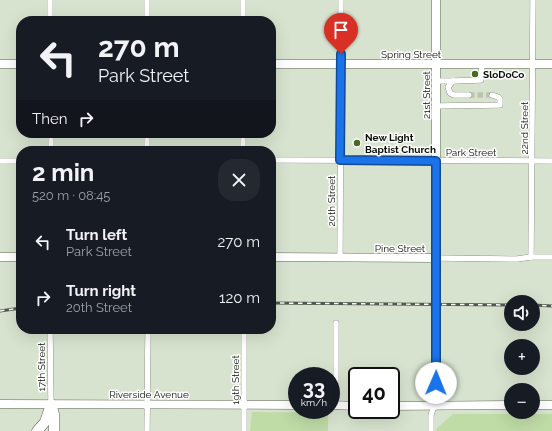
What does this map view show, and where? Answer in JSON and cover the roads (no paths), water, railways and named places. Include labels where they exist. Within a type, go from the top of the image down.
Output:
[{"type":"highway","points":[[37,431],[45,422],[51,404]]},
{"type":"highway","points":[[51,404],[54,414],[54,431]]},
{"type":"main road","name":"21st Street","points":[[434,406],[436,365],[436,0]]},
{"type":"main road","points":[[0,64],[16,64]]},
{"type":"main road","name":"Spring Street","points":[[276,64],[552,64]]},
{"type":"main road","points":[[0,257],[16,257]]},
{"type":"main road","name":"Pine Street","points":[[276,257],[436,258]]},
{"type":"main road","name":"Riverside Avenue","points":[[0,404],[288,405]]},
{"type":"main road","points":[[400,406],[504,405]]},
{"type":"main road","points":[[540,405],[552,405]]},
{"type":"street","points":[[50,0],[50,16]]},
{"type":"street","points":[[147,0],[147,16]]},
{"type":"street","points":[[243,0],[243,16]]},
{"type":"street","name":"20th Street","points":[[340,258],[341,0]]},
{"type":"street","name":"22nd Street","points":[[532,257],[533,0]]},
{"type":"street","points":[[436,81],[479,81],[481,80],[482,76],[482,64]]},
{"type":"street","points":[[482,76],[506,76]]},
{"type":"street","points":[[454,81],[448,87],[450,93],[454,95],[469,95]]},
{"type":"street","points":[[436,106],[500,105],[500,99],[492,95]]},
{"type":"street","points":[[0,160],[16,161]]},
{"type":"street","name":"Park Street","points":[[276,160],[552,161]]},
{"type":"street","name":"Pine Street","points":[[436,258],[517,260],[532,257],[552,257]]},
{"type":"street","points":[[335,367],[336,323]]},
{"type":"street","name":"17th Street","points":[[50,334],[51,404]]},
{"type":"street","points":[[147,431],[148,334]]},
{"type":"street","name":"19th Street","points":[[244,334],[244,431]]},
{"type":"street","points":[[431,431],[431,415],[434,406]]},
{"type":"tunnel","points":[[469,95],[492,95]]},
{"type":"railway","points":[[276,303],[504,305]]},
{"type":"railway","points":[[540,305],[552,306]]},
{"type":"railway","points":[[0,311],[16,309]]},
{"type":"place","name":"SloDoCo","points":[[475,74]]},
{"type":"place","name":"New Light Baptist Church","points":[[357,143]]}]
